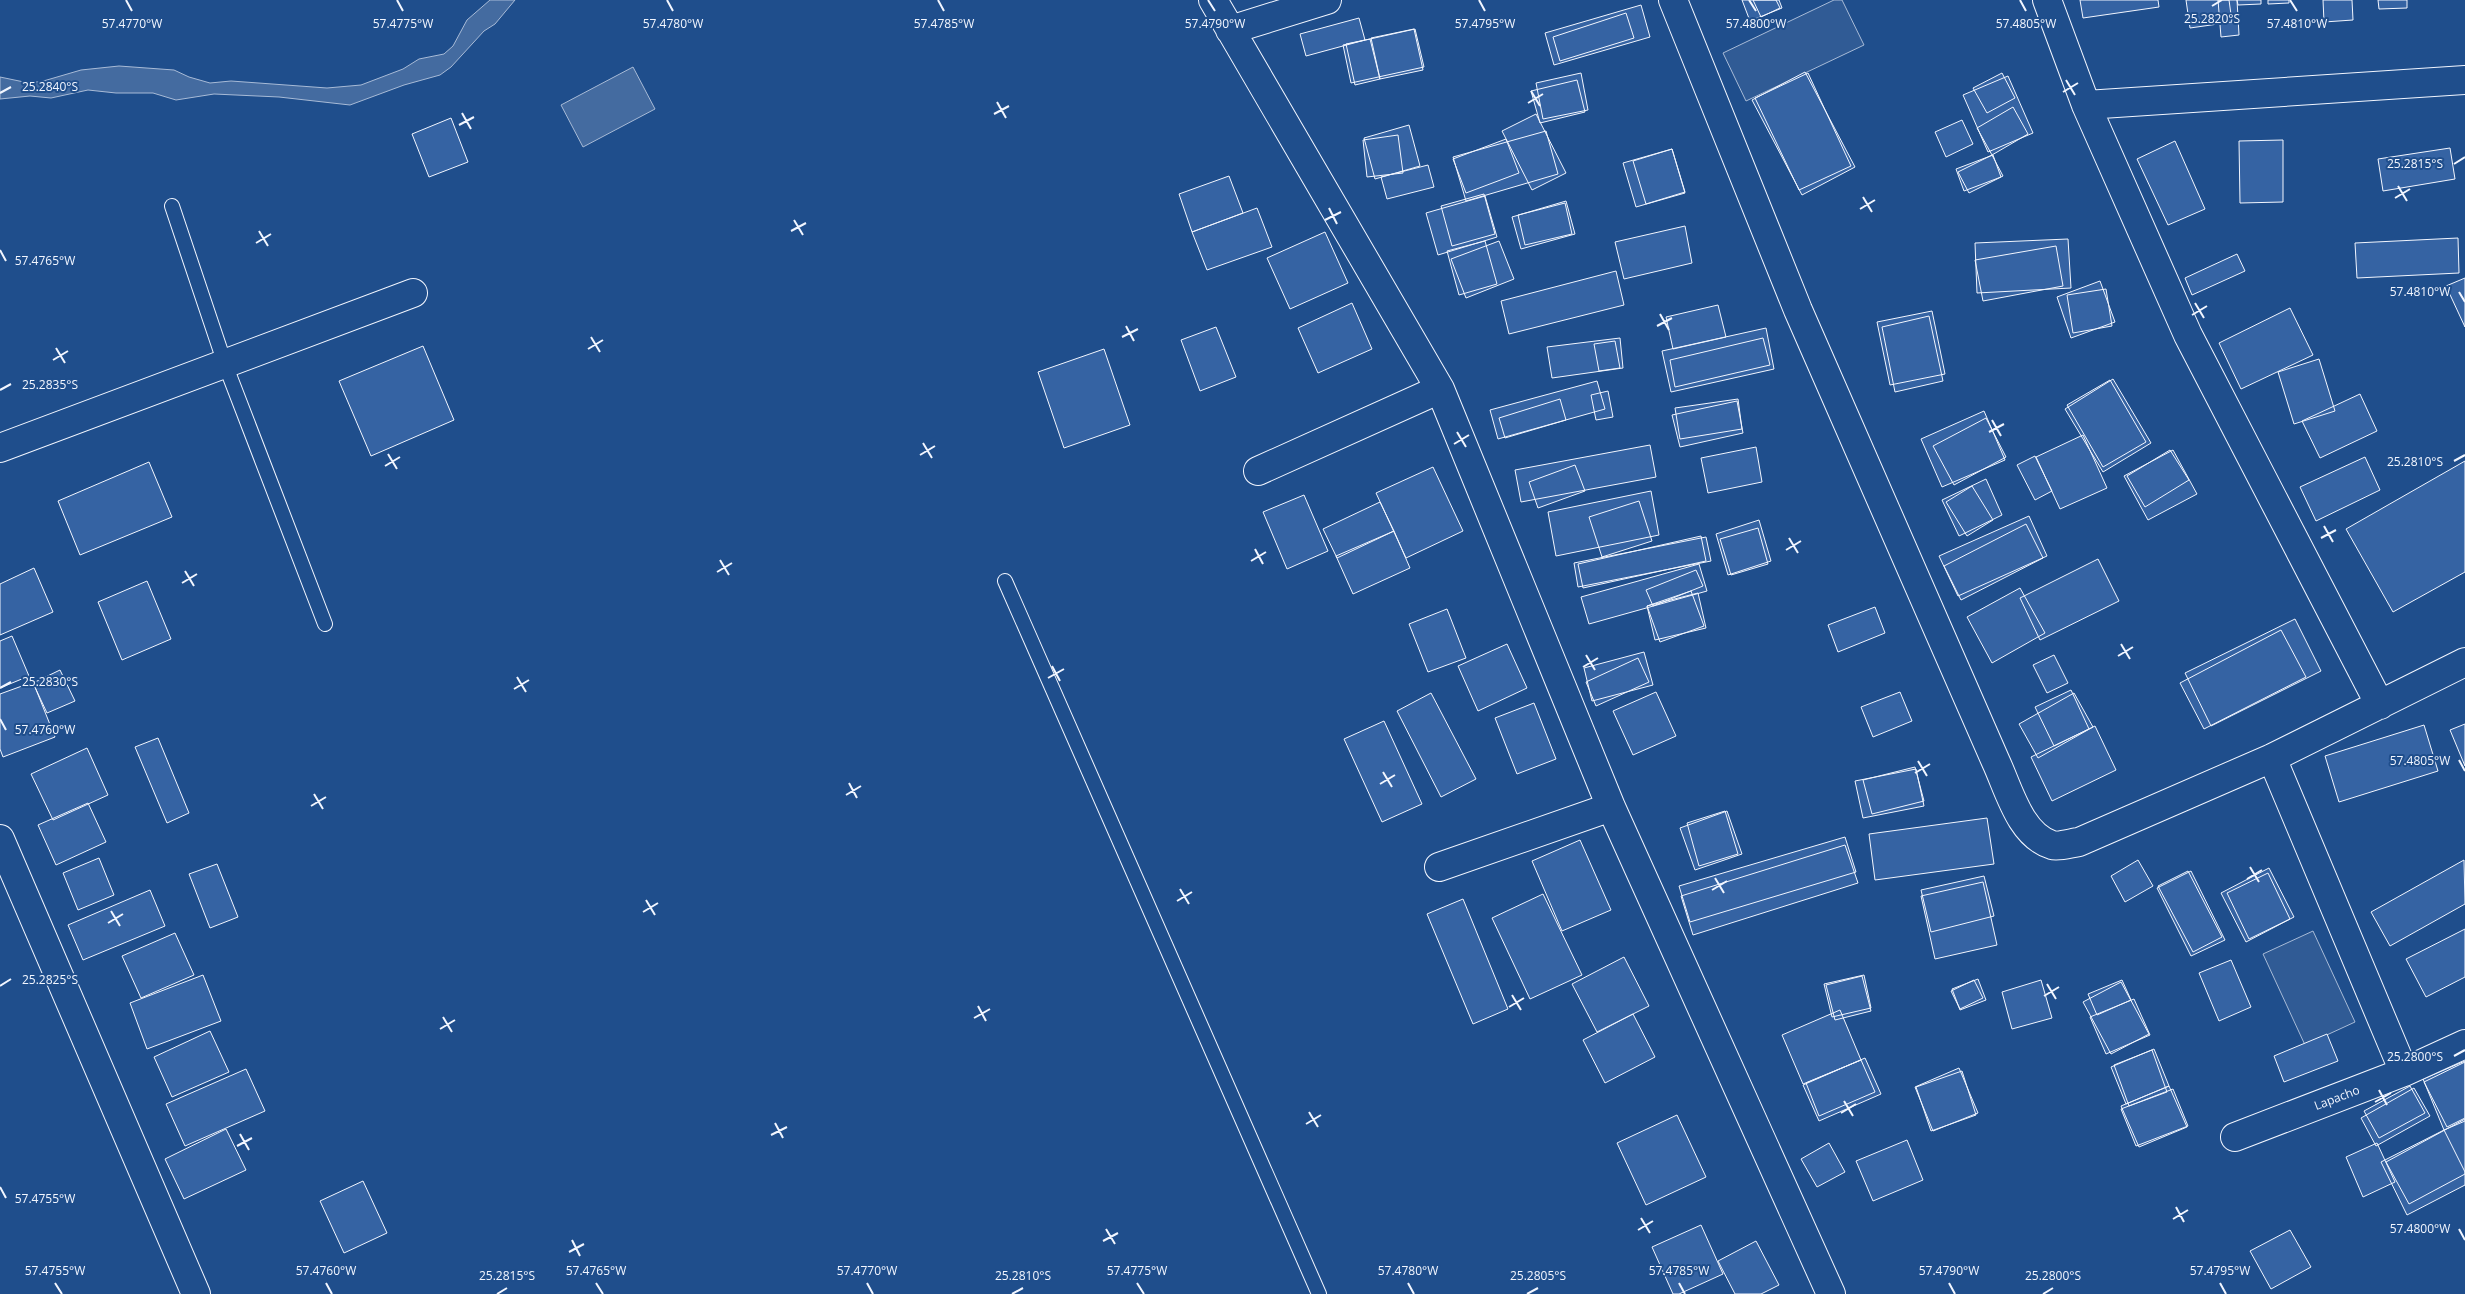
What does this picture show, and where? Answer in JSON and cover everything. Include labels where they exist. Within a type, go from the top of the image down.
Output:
[{"type":"street","points":[[1213,0],[1440,389],[1611,807],[1832,1294]]},
{"type":"street","points":[[1230,30],[1327,0]]},
{"type":"street","points":[[1673,0],[1822,365],[1996,762],[2021,816],[2034,836],[2054,846],[2079,842],[2272,758],[2465,662]]},
{"type":"street","points":[[2048,0],[2086,105],[2188,335],[2380,705]]},
{"type":"street","points":[[2086,105],[2465,80]]},
{"type":"street","points":[[0,448],[414,293]]},
{"type":"street","points":[[1258,471],[1440,389]]},
{"type":"street","points":[[2272,758],[2404,1072]]},
{"type":"street","points":[[1439,867],[1611,807]]},
{"type":"street","points":[[0,838],[196,1294]]},
{"type":"street","name":"Lapacho","points":[[2235,1137],[2404,1072],[2465,1044]]},
{"type":"lane","points":[[172,206],[225,364],[325,624]]},
{"type":"lane","points":[[1004,580],[1319,1294]]},
{"type":"shaded area","points":[[490,0],[515,0],[495,24],[484,31],[451,67],[440,75],[404,85],[350,105],[279,97],[214,94],[176,100],[153,93],[116,93],[88,90],[51,98],[30,96],[0,99],[0,77],[24,82],[40,82],[81,70],[119,66],[174,70],[210,83],[231,81],[327,88],[361,85],[403,69],[419,59],[444,54],[453,46],[467,20]]},
{"type":"shaded area","points":[[1834,0],[1842,0],[1864,45],[1746,101],[1723,53]]},
{"type":"shaded area","points":[[633,67],[655,109],[583,147],[561,105]]},
{"type":"shaded area","points":[[2313,931],[2355,1022],[2305,1045],[2263,954]]},
{"type":"building","points":[[1742,0],[1779,0],[1782,8],[1750,21]]},
{"type":"building","points":[[1753,0],[1776,0],[1780,8],[1761,17]]},
{"type":"building","points":[[2080,0],[2158,0],[2159,7],[2083,18]]},
{"type":"building","points":[[2186,0],[2229,0],[2232,22],[2190,28]]},
{"type":"building","points":[[2218,0],[2237,0],[2239,35],[2221,37]]},
{"type":"building","points":[[2237,0],[2261,0],[2261,4],[2238,5]]},
{"type":"building","points":[[2268,0],[2289,0],[2289,3],[2268,4]]},
{"type":"building","points":[[2323,0],[2352,0],[2353,20],[2324,22]]},
{"type":"building","points":[[2378,0],[2407,0],[2407,8],[2379,9]]},
{"type":"building","points":[[1641,5],[1650,37],[1554,65],[1545,33]]},
{"type":"building","points":[[1626,13],[1634,38],[1560,61],[1553,37]]},
{"type":"building","points":[[1359,18],[1365,40],[1306,56],[1300,34]]},
{"type":"building","points":[[1414,29],[1423,70],[1380,79],[1371,38]]},
{"type":"building","points":[[1415,29],[1424,67],[1351,83],[1343,45]]},
{"type":"building","points":[[1370,39],[1380,79],[1355,85],[1346,44]]},
{"type":"building","points":[[1805,72],[1855,167],[1802,195],[1752,100]]},
{"type":"building","points":[[1581,73],[1588,110],[1543,119],[1536,83]]},
{"type":"building","points":[[1808,73],[1851,166],[1799,190],[1755,98]]},
{"type":"building","points":[[2002,73],[2015,98],[1987,113],[1973,88]]},
{"type":"building","points":[[2008,76],[2033,133],[1988,152],[1963,95]]},
{"type":"building","points":[[1577,80],[1585,112],[1540,123],[1531,91]]},
{"type":"building","points":[[2013,107],[2028,134],[1992,155],[1977,128]]},
{"type":"building","points":[[1536,114],[1566,173],[1532,190],[1502,131]]},
{"type":"building","points":[[451,118],[468,162],[429,177],[412,134]]},
{"type":"building","points":[[1962,120],[1973,144],[1946,157],[1935,132]]},
{"type":"building","points":[[1409,125],[1420,166],[1375,179],[1364,138]]},
{"type":"building","points":[[1546,131],[1558,174],[1466,201],[1453,157]]},
{"type":"building","points":[[1398,135],[1403,173],[1367,177],[1363,140]]},
{"type":"building","points":[[1506,139],[1519,173],[1466,193],[1453,159]]},
{"type":"building","points":[[2283,140],[2283,202],[2240,203],[2239,141]]},
{"type":"building","points":[[2175,141],[2205,209],[2168,225],[2137,159]]},
{"type":"building","points":[[2450,148],[2455,179],[2383,191],[2378,159]]},
{"type":"building","points":[[1672,149],[1685,193],[1636,207],[1623,163]]},
{"type":"building","points":[[1672,149],[1685,192],[1646,204],[1633,161]]},
{"type":"building","points":[[1992,155],[2003,176],[1969,193],[1958,172]]},
{"type":"building","points":[[1993,155],[2001,177],[1964,191],[1956,169]]},
{"type":"building","points":[[1428,165],[1434,187],[1387,199],[1381,177]]},
{"type":"building","points":[[1229,176],[1243,213],[1192,232],[1179,194]]},
{"type":"building","points":[[1484,194],[1495,234],[1452,246],[1441,206]]},
{"type":"building","points":[[1485,196],[1497,237],[1438,255],[1426,213]]},
{"type":"building","points":[[1566,201],[1575,234],[1521,249],[1512,217]]},
{"type":"building","points":[[1565,203],[1572,234],[1525,245],[1518,215]]},
{"type":"building","points":[[1257,208],[1272,247],[1207,270],[1192,232]]},
{"type":"building","points":[[1685,226],[1692,263],[1624,279],[1615,242]]},
{"type":"building","points":[[1325,232],[1348,283],[1290,309],[1267,258]]},
{"type":"building","points":[[2458,238],[2459,273],[2357,278],[2355,243]]},
{"type":"building","points":[[2068,239],[2071,288],[1977,293],[1975,243]]},
{"type":"building","points":[[1485,241],[1497,284],[1459,295],[1447,251]]},
{"type":"building","points":[[1499,241],[1514,279],[1466,298],[1451,259]]},
{"type":"building","points":[[2056,246],[2063,286],[1983,301],[1975,260]]},
{"type":"building","points":[[2237,254],[2245,271],[2192,295],[2185,278]]},
{"type":"building","points":[[1616,271],[1624,305],[1509,334],[1501,301]]},
{"type":"building","points":[[2465,278],[2465,327],[2446,286]]},
{"type":"building","points":[[2100,281],[2115,322],[2071,338],[2057,297]]},
{"type":"building","points":[[2106,289],[2112,326],[2073,333],[2067,295]]},
{"type":"building","points":[[1352,303],[1372,349],[1318,373],[1298,328]]},
{"type":"building","points":[[1718,305],[1726,337],[1673,349],[1666,317]]},
{"type":"building","points":[[2290,308],[2313,355],[2241,389],[2219,343]]},
{"type":"building","points":[[1932,311],[1945,374],[1890,385],[1877,322]]},
{"type":"building","points":[[1929,316],[1943,381],[1895,392],[1882,327]]},
{"type":"building","points":[[1216,327],[1236,377],[1200,391],[1181,340]]},
{"type":"building","points":[[1766,328],[1774,369],[1671,392],[1662,351]]},
{"type":"building","points":[[1620,338],[1623,368],[1552,378],[1547,347]]},
{"type":"building","points":[[1763,338],[1770,365],[1675,387],[1670,360]]},
{"type":"building","points":[[1615,341],[1620,368],[1599,371],[1594,344]]},
{"type":"building","points":[[423,346],[454,420],[371,456],[339,381]]},
{"type":"building","points":[[1104,349],[1130,425],[1064,448],[1038,372]]},
{"type":"building","points":[[2319,359],[2335,411],[2294,424],[2278,372]]},
{"type":"building","points":[[2113,379],[2151,443],[2103,472],[2065,409]]},
{"type":"building","points":[[2110,380],[2146,442],[2103,467],[2067,405]]},
{"type":"building","points":[[1597,381],[1605,409],[1498,439],[1490,410]]},
{"type":"building","points":[[1608,391],[1613,417],[1596,420],[1591,395]]},
{"type":"building","points":[[2360,394],[2377,431],[2320,458],[2302,421]]},
{"type":"building","points":[[1560,399],[1566,420],[1505,438],[1499,418]]},
{"type":"building","points":[[1738,399],[1742,429],[1680,439],[1675,408]]},
{"type":"building","points":[[1737,401],[1743,433],[1680,447],[1672,415]]},
{"type":"building","points":[[1984,411],[2005,460],[1942,487],[1921,439]]},
{"type":"building","points":[[1986,418],[2006,457],[1954,485],[1933,446]]},
{"type":"building","points":[[2083,435],[2107,488],[2060,509],[2036,457]]},
{"type":"building","points":[[1650,445],[1656,477],[1521,502],[1515,470]]},
{"type":"building","points":[[1756,447],[1762,482],[1708,493],[1701,458]]},
{"type":"building","points":[[2170,450],[2189,480],[2145,507],[2127,476]]},
{"type":"building","points":[[2173,450],[2197,494],[2148,520],[2124,476]]},
{"type":"building","points":[[2035,456],[2052,491],[2035,500],[2017,465]]},
{"type":"building","points":[[2365,457],[2380,490],[2316,521],[2300,487]]},
{"type":"building","points":[[2465,461],[2465,572],[2393,612],[2346,529]]},
{"type":"building","points":[[149,462],[172,517],[80,555],[58,501]]},
{"type":"building","points":[[1575,465],[1585,491],[1538,508],[1529,482]]},
{"type":"building","points":[[1433,467],[1463,531],[1406,558],[1376,493]]},
{"type":"building","points":[[1986,479],[2002,515],[1959,536],[1942,500]]},
{"type":"building","points":[[1972,486],[1993,520],[1967,536],[1946,502]]},
{"type":"building","points":[[1651,491],[1659,535],[1556,556],[1548,512]]},
{"type":"building","points":[[1304,495],[1328,551],[1287,569],[1263,512]]},
{"type":"building","points":[[1639,501],[1652,541],[1602,557],[1589,517]]},
{"type":"building","points":[[1380,502],[1394,531],[1337,558],[1323,529]]},
{"type":"building","points":[[2029,516],[2047,556],[1958,596],[1939,556]]},
{"type":"building","points":[[1759,520],[1771,561],[1728,575],[1716,534]]},
{"type":"building","points":[[2026,524],[2043,558],[1961,600],[1944,566]]},
{"type":"building","points":[[1758,528],[1768,564],[1731,575],[1720,539]]},
{"type":"building","points":[[1394,531],[1410,568],[1353,594],[1336,556]]},
{"type":"building","points":[[1701,536],[1706,561],[1583,588],[1578,564]]},
{"type":"building","points":[[1706,537],[1711,561],[1578,587],[1574,563]]},
{"type":"building","points":[[2098,559],[2119,601],[2040,640],[2020,598]]},
{"type":"building","points":[[1699,564],[1707,591],[1589,624],[1581,597]]},
{"type":"building","points":[[34,568],[53,612],[0,635],[0,584]]},
{"type":"building","points":[[1696,570],[1703,586],[1653,606],[1646,590]]},
{"type":"building","points":[[147,581],[171,639],[122,660],[98,602]]},
{"type":"building","points":[[2020,588],[2045,633],[1992,663],[1967,617]]},
{"type":"building","points":[[1691,591],[1704,626],[1660,642],[1647,606]]},
{"type":"building","points":[[1698,593],[1706,628],[1655,640],[1647,606]]},
{"type":"building","points":[[1875,607],[1885,633],[1838,652],[1828,625]]},
{"type":"building","points":[[1447,609],[1466,658],[1428,672],[1409,624]]},
{"type":"building","points":[[2295,619],[2321,671],[2211,726],[2185,673]]},
{"type":"building","points":[[2281,630],[2306,677],[2204,729],[2180,683]]},
{"type":"building","points":[[12,636],[29,676],[0,688],[0,641]]},
{"type":"building","points":[[1507,644],[1527,688],[1478,711],[1458,666]]},
{"type":"building","points":[[1644,652],[1653,685],[1592,701],[1584,668]]},
{"type":"building","points":[[2054,655],[2068,683],[2047,693],[2033,665]]},
{"type":"building","points":[[1638,658],[1649,682],[1596,706],[1586,682]]},
{"type":"building","points":[[60,670],[75,701],[47,713],[33,683]]},
{"type":"building","points":[[33,682],[55,737],[3,757],[0,749],[0,694]]},
{"type":"building","points":[[2071,690],[2089,729],[2054,746],[2035,707]]},
{"type":"building","points":[[1656,692],[1676,736],[1633,755],[1613,711]]},
{"type":"building","points":[[1900,692],[1912,721],[1873,737],[1861,707]]},
{"type":"building","points":[[1431,693],[1476,779],[1441,797],[1397,711]]},
{"type":"building","points":[[2074,693],[2093,727],[2038,758],[2019,724]]},
{"type":"building","points":[[1534,703],[1556,759],[1517,774],[1495,718]]},
{"type":"building","points":[[1384,721],[1422,804],[1382,822],[1344,739]]},
{"type":"building","points":[[2465,724],[2465,766],[2450,730]]},
{"type":"building","points":[[2424,725],[2438,771],[2339,802],[2325,756]]},
{"type":"building","points":[[2095,726],[2116,770],[2052,801],[2031,757]]},
{"type":"building","points":[[158,738],[189,813],[167,823],[135,747]]},
{"type":"building","points":[[87,748],[108,795],[53,820],[31,774]]},
{"type":"building","points":[[1915,767],[1924,801],[1872,814],[1863,780]]},
{"type":"building","points":[[1916,769],[1924,806],[1863,818],[1855,781]]},
{"type":"building","points":[[88,803],[106,842],[56,865],[38,825]]},
{"type":"building","points":[[1725,811],[1738,854],[1699,866],[1687,823]]},
{"type":"building","points":[[1727,811],[1742,854],[1695,870],[1680,828]]},
{"type":"building","points":[[1987,818],[1994,864],[1875,880],[1869,834]]},
{"type":"building","points":[[1845,837],[1856,872],[1690,922],[1679,886]]},
{"type":"building","points":[[1580,840],[1611,910],[1562,931],[1532,861]]},
{"type":"building","points":[[1845,845],[1858,883],[1693,935],[1681,896]]},
{"type":"building","points":[[99,858],[114,895],[78,910],[63,873]]},
{"type":"building","points":[[2138,860],[2153,886],[2125,902],[2111,876]]},
{"type":"building","points":[[2464,860],[2465,904],[2390,946],[2371,912]]},
{"type":"building","points":[[217,864],[238,917],[210,928],[189,874]]},
{"type":"building","points":[[2269,868],[2294,917],[2246,942],[2221,893]]},
{"type":"building","points":[[2188,871],[2222,937],[2193,952],[2158,886]]},
{"type":"building","points":[[2191,871],[2225,940],[2191,956],[2157,888]]},
{"type":"building","points":[[2268,873],[2290,919],[2249,939],[2227,893]]},
{"type":"building","points":[[1984,876],[1994,916],[1931,932],[1921,890]]},
{"type":"building","points":[[1983,882],[1997,945],[1935,959],[1921,896]]},
{"type":"building","points":[[150,890],[165,926],[83,960],[68,925]]},
{"type":"building","points":[[1543,894],[1582,975],[1530,999],[1492,918]]},
{"type":"building","points":[[1463,899],[1508,1009],[1473,1024],[1427,914]]},
{"type":"building","points":[[2465,929],[2465,977],[2426,997],[2406,959]]},
{"type":"building","points":[[175,933],[194,975],[141,998],[122,956]]},
{"type":"building","points":[[1624,957],[1649,1006],[1597,1032],[1572,984]]},
{"type":"building","points":[[2231,960],[2251,1007],[2219,1021],[2199,973]]},
{"type":"building","points":[[203,975],[221,1021],[147,1049],[130,1003]]},
{"type":"building","points":[[1864,975],[1871,1008],[1832,1017],[1824,984]]},
{"type":"building","points":[[1862,976],[1871,1011],[1835,1020],[1826,985]]},
{"type":"building","points":[[1978,979],[1986,1000],[1960,1010],[1952,989]]},
{"type":"building","points":[[1974,980],[1983,998],[1960,1009],[1951,991]]},
{"type":"building","points":[[2041,980],[2052,1018],[2012,1029],[2002,992]]},
{"type":"building","points":[[2122,980],[2131,1000],[2097,1015],[2088,994]]},
{"type":"building","points":[[2121,982],[2149,1034],[2111,1054],[2083,1002]]},
{"type":"building","points":[[2134,999],[2150,1035],[2106,1054],[2090,1017]]},
{"type":"building","points":[[1840,1010],[1861,1060],[1803,1084],[1782,1035]]},
{"type":"building","points":[[1633,1014],[1655,1057],[1605,1083],[1583,1040]]},
{"type":"building","points":[[210,1031],[229,1072],[172,1097],[154,1057]]},
{"type":"building","points":[[2327,1034],[2338,1061],[2284,1082],[2274,1056]]},
{"type":"building","points":[[2154,1049],[2169,1086],[2126,1104],[2111,1067]]},
{"type":"building","points":[[2152,1050],[2167,1092],[2129,1106],[2114,1065]]},
{"type":"building","points":[[1865,1058],[1881,1094],[1819,1121],[1803,1085]]},
{"type":"building","points":[[1861,1060],[1875,1092],[1819,1116],[1806,1083]]},
{"type":"building","points":[[2465,1061],[2465,1121],[2444,1130],[2423,1079]]},
{"type":"building","points":[[2465,1062],[2465,1118],[2447,1127],[2424,1082]]},
{"type":"building","points":[[1959,1068],[1978,1113],[1933,1131],[1915,1087]]},
{"type":"building","points":[[246,1069],[265,1111],[185,1146],[166,1104]]},
{"type":"building","points":[[1962,1071],[1976,1115],[1931,1131],[1916,1087]]},
{"type":"building","points":[[2169,1086],[2187,1127],[2139,1147],[2121,1106]]},
{"type":"building","points":[[2410,1086],[2425,1113],[2379,1138],[2364,1111]]},
{"type":"building","points":[[2414,1088],[2430,1116],[2376,1146],[2361,1118]]},
{"type":"building","points":[[2173,1089],[2188,1126],[2136,1146],[2121,1109]]},
{"type":"building","points":[[1677,1115],[1706,1177],[1646,1205],[1617,1143]]},
{"type":"building","points":[[2465,1119],[2465,1174],[2409,1204],[2386,1162]]},
{"type":"building","points":[[226,1129],[246,1170],[184,1199],[165,1159]]},
{"type":"building","points":[[2444,1130],[2465,1172],[2465,1185],[2407,1215],[2381,1162]]},
{"type":"building","points":[[1907,1140],[1923,1180],[1873,1201],[1856,1161]]},
{"type":"building","points":[[1829,1143],[1845,1172],[1817,1187],[1801,1159]]},
{"type":"building","points":[[2377,1143],[2395,1182],[2363,1197],[2346,1157]]},
{"type":"building","points":[[363,1181],[387,1233],[344,1253],[320,1201]]},
{"type":"building","points":[[1701,1225],[1723,1274],[1679,1294],[1673,1294],[1652,1247]]},
{"type":"building","points":[[2290,1230],[2311,1267],[2271,1289],[2250,1251]]},
{"type":"building","points":[[1756,1241],[1779,1285],[1761,1294],[1735,1294],[1718,1261]]}]
